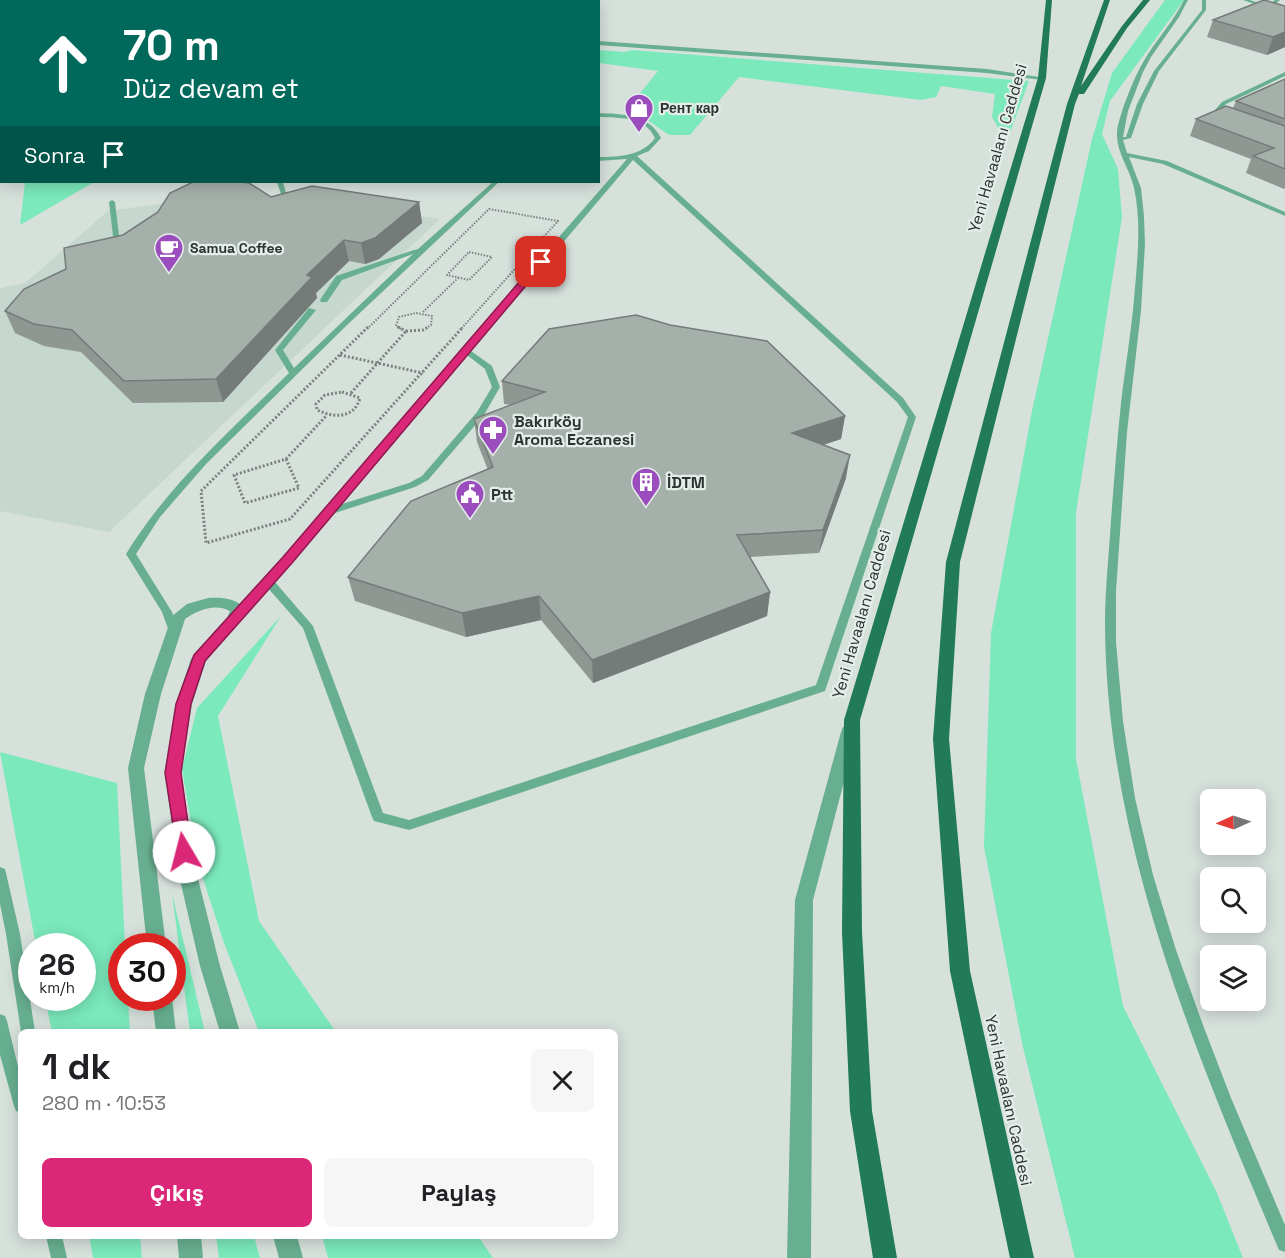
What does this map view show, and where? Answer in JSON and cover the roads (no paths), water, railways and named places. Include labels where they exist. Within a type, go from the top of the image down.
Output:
[{"type":"main road","name":"Yeni Havaalanı Caddesi","points":[[885,1258],[861,1111],[852,932],[852,720],[1042,78],[1049,0]]},
{"type":"main road","name":"Yeni Havaalanı Caddesi","points":[[1022,1258],[960,971],[941,739],[953,562],[1071,104],[1107,0]]},
{"type":"main road","points":[[1071,104],[1124,27],[1147,0]]},
{"type":"street","points":[[600,43],[987,71],[1042,78]]},
{"type":"street","points":[[155,933],[136,768],[153,694],[179,616],[189,608],[206,603],[232,604],[238,609],[230,623],[199,659],[192,679],[184,704],[173,773],[187,871],[210,966],[229,1029]]},
{"type":"street","points":[[799,1258],[804,900],[852,720]]},
{"type":"street","points":[[164,1011],[166,1029]]},
{"type":"street","points":[[189,1239],[191,1258]]},
{"type":"street","points":[[286,1239],[291,1258]]},
{"type":"lane","points":[[1186,0],[1174,24],[1144,65],[1122,124],[1120,139],[1138,189],[1141,226],[1139,289],[1126,394],[1111,591],[1110,642],[1114,698],[1137,832],[1179,982],[1211,1071],[1285,1244]]},
{"type":"lane","points":[[1120,139],[1128,138],[1140,104],[1157,71],[1204,10],[1204,0]]},
{"type":"lane","points":[[1245,0],[1285,14]]},
{"type":"lane","points":[[1268,8],[1278,0]]},
{"type":"lane","points":[[1233,123],[1223,119],[1217,111],[1224,103],[1283,77]]},
{"type":"lane","points":[[1266,83],[1276,86]]},
{"type":"lane","points":[[230,623],[633,156],[654,145],[658,138],[656,130],[647,123],[634,118],[600,115]]},
{"type":"lane","points":[[1124,154],[1165,162],[1285,214]]},
{"type":"lane","points":[[268,581],[308,626],[378,817],[409,825],[821,688],[912,417],[900,400],[633,156],[600,159]]},
{"type":"lane","points":[[280,183],[287,202]]},
{"type":"lane","points":[[174,631],[167,612],[131,554],[147,525],[184,482],[315,350],[495,183]]},
{"type":"lane","points":[[112,202],[116,236]]},
{"type":"lane","points":[[324,300],[339,278],[422,249]]},
{"type":"lane","points":[[292,373],[279,350],[312,309]]},
{"type":"lane","points":[[328,512],[412,485],[425,478],[481,413],[496,387],[489,368],[465,350]]},
{"type":"lane","points":[[0,873],[13,934],[28,1029]]},
{"type":"lane","points":[[0,1021],[4,1047],[18,1096]]},
{"type":"lane","points":[[55,1239],[59,1258]]},
{"type":"place","name":"Рент кар","points":[[639,134]]},
{"type":"place","name":"Samua Coffee","points":[[169,274]]},
{"type":"place","name":"Bakırköy Aroma Eczanesi","points":[[493,456]]},
{"type":"place","name":"İDTM","points":[[646,508]]},
{"type":"place","name":"Ptt","points":[[470,520]]}]
